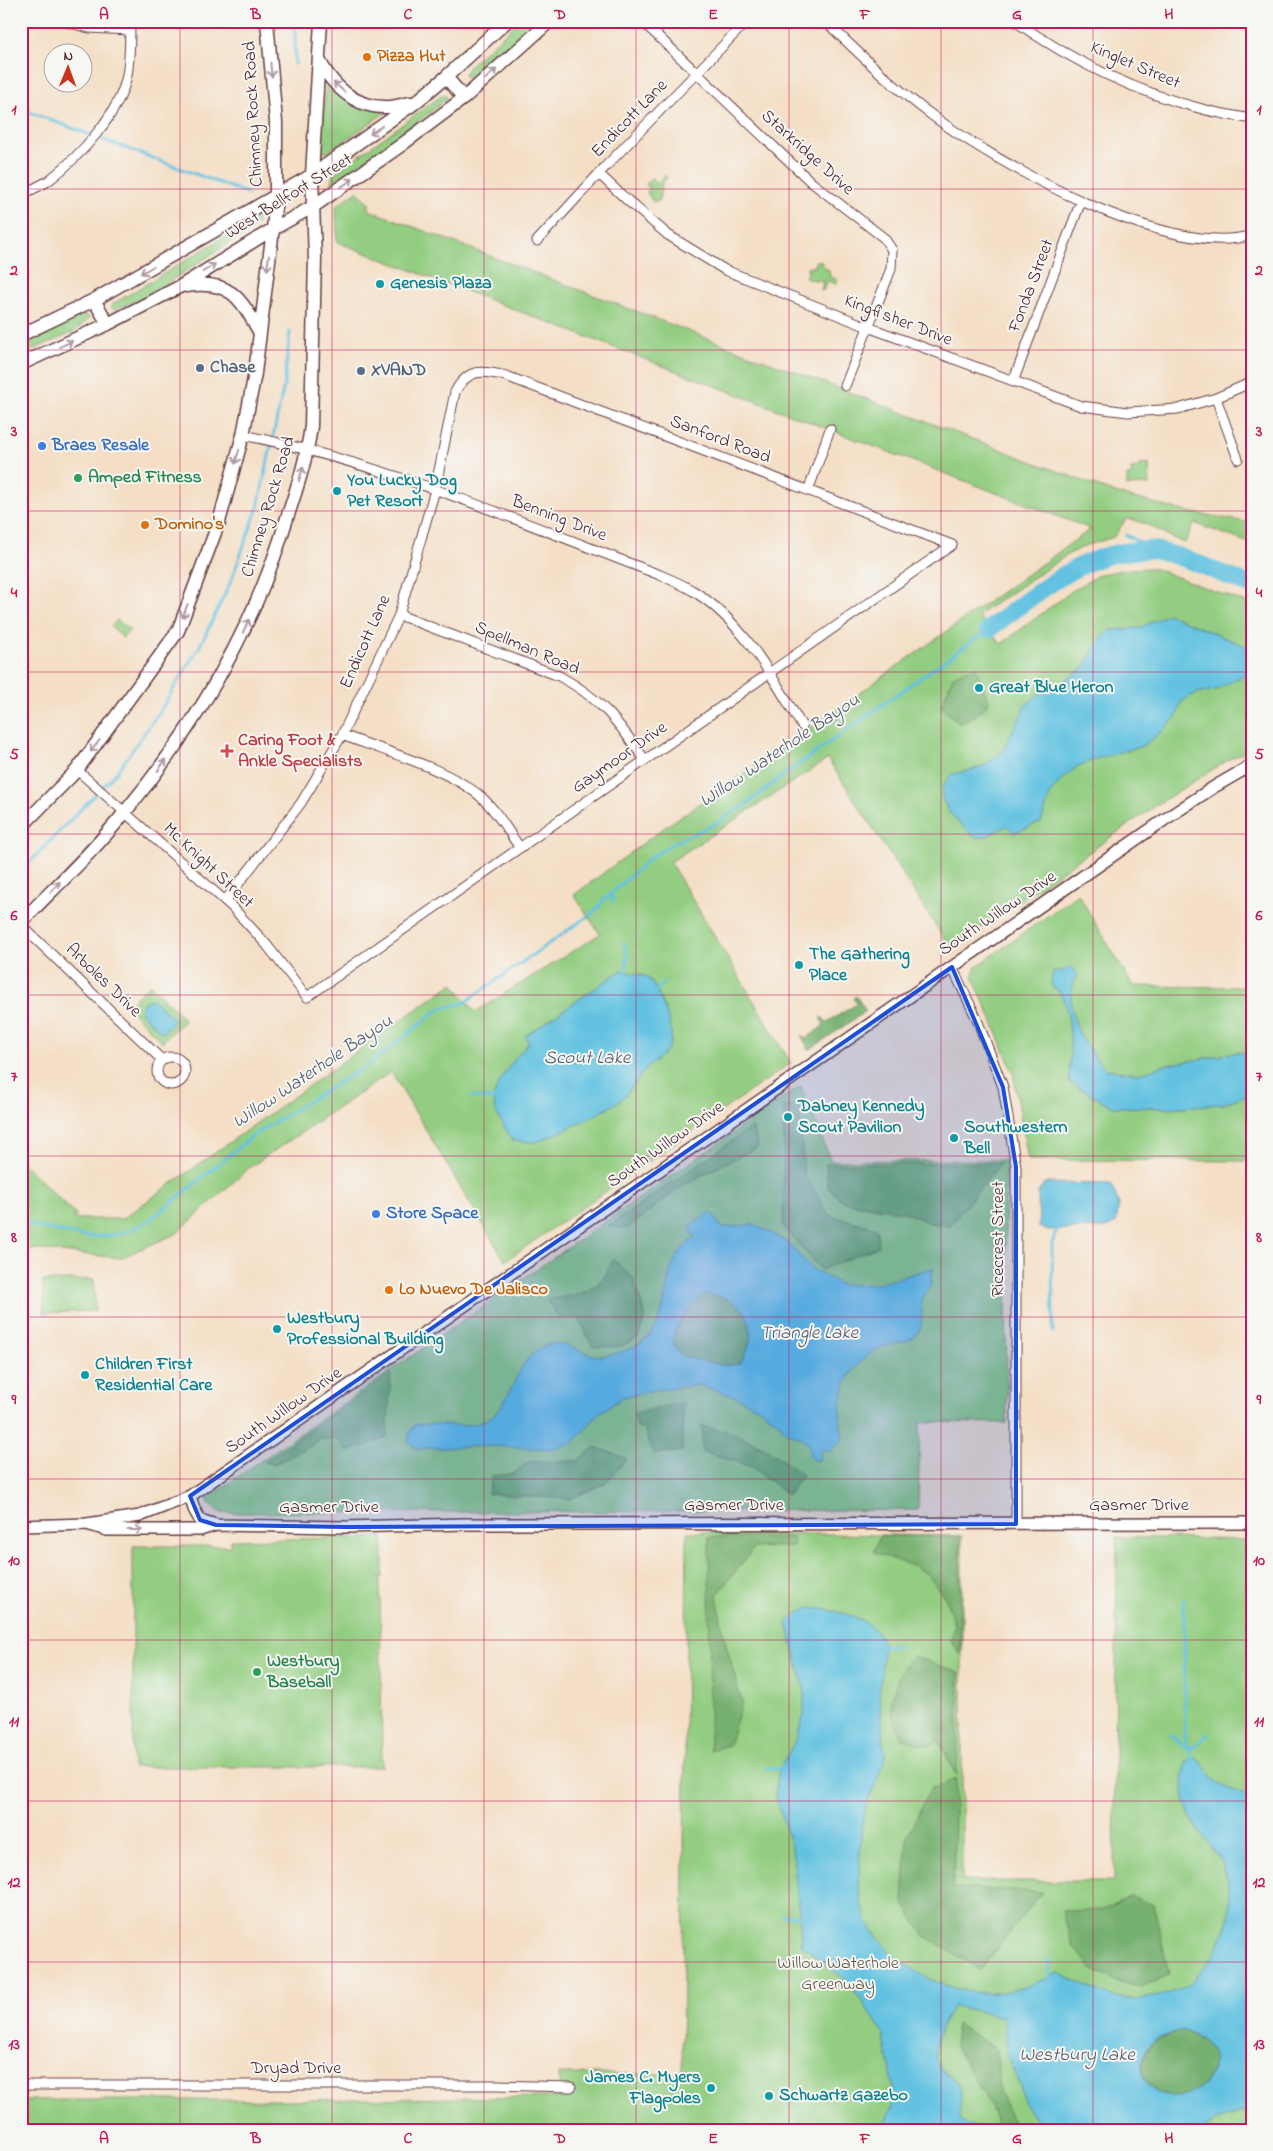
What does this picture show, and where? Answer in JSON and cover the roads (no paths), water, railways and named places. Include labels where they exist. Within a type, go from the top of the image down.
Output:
[{"type":"main road","name":"Chimney Rock Road","points":[[21,827],[77,770],[178,631],[219,522],[244,435],[260,333],[273,229],[276,197],[276,122],[267,21]]},
{"type":"main road","name":"Chimney Rock Road","points":[[21,924],[125,813],[187,729],[245,629],[281,540],[308,449],[312,416],[314,206],[312,175],[321,21]]},
{"type":"main road","name":"West Bellfort Street","points":[[21,335],[94,300],[312,175],[416,102],[507,21]]},
{"type":"main road","name":"West Bellfort Street","points":[[21,364],[108,324],[181,286],[314,206],[400,146],[464,98],[550,21]]},
{"type":"main road","points":[[318,58],[328,77],[356,101],[370,106],[386,108],[416,102]]},
{"type":"main road","points":[[446,77],[464,98]]},
{"type":"main road","points":[[181,286],[203,283],[212,284],[234,292],[248,311],[260,333]]},
{"type":"main road","points":[[94,300],[108,324]]},
{"type":"street","points":[[21,195],[47,182],[102,129],[120,95],[127,76],[130,25],[89,28],[62,21]]},
{"type":"street","name":"Starkridge Drive","points":[[642,21],[811,182],[884,238],[892,250],[891,269],[845,386]]},
{"type":"street","name":"Endicott Lane","points":[[537,241],[747,21]]},
{"type":"street","points":[[825,21],[893,86],[933,117],[999,160],[1033,179],[1081,201],[1165,231],[1198,238],[1225,240],[1252,235]]},
{"type":"street","name":"Kinglet Street","points":[[1015,21],[1050,45],[1128,84],[1207,111],[1252,119]]},
{"type":"street","name":"Kingfisher Drive","points":[[599,174],[626,200],[668,235],[725,270],[868,327],[1081,406],[1110,412],[1150,412],[1173,409],[1216,398],[1252,382]]},
{"type":"street","name":"Fonda Street","points":[[1013,382],[1081,201]]},
{"type":"street","name":"Endicott Lane","points":[[225,901],[301,803],[342,735],[399,615],[435,490],[455,392],[461,381],[475,372]]},
{"type":"street","name":"Sanford Road","points":[[475,372],[491,372],[506,376],[952,545]]},
{"type":"street","points":[[1216,398],[1238,459]]},
{"type":"street","points":[[808,491],[830,429]]},
{"type":"street","name":"Benning Drive","points":[[244,435],[308,449],[435,490],[660,575],[694,591],[735,626],[770,672],[802,726]]},
{"type":"street","name":"Gaymoor Drive","points":[[307,997],[952,545]]},
{"type":"street","name":"Spellman Road","points":[[399,615],[559,676],[575,685],[604,706],[646,760]]},
{"type":"street","points":[[342,735],[445,774],[467,786],[494,811],[520,848]]},
{"type":"street","name":"South Willow Drive","points":[[87,1524],[140,1516],[190,1496],[1186,805],[1252,765]]},
{"type":"street","name":"Mc Knight Street","points":[[77,770],[225,901],[266,944],[307,997]]},
{"type":"street","name":"Arboles Drive","points":[[21,924],[162,1060]]},
{"type":"street","name":"Ricecrest Street","points":[[952,967],[976,1017],[1003,1087],[1016,1167],[1016,1524]]},
{"type":"street","points":[[190,1496],[200,1520],[216,1525]]},
{"type":"street","name":"Gasmer Drive","points":[[21,1526],[87,1524],[107,1530],[200,1530],[216,1525],[346,1527],[475,1524],[1252,1523]]},
{"type":"street","name":"Dryad Drive","points":[[21,2085],[496,2085],[571,2087]]},
{"type":"water","points":[[1168,614],[1252,649],[1252,675],[1238,678],[1216,690],[1197,693],[1182,701],[1176,717],[1143,746],[1095,759],[1078,766],[1063,778],[1051,792],[1041,822],[1014,833],[1007,826],[987,836],[976,838],[952,816],[942,794],[944,785],[952,774],[969,771],[985,765],[1003,751],[1025,706],[1039,694],[1053,688],[1084,668],[1098,642],[1110,630],[1139,628]]},
{"type":"water","points":[[1071,966],[1077,974],[1072,987],[1072,1012],[1082,1036],[1096,1059],[1105,1069],[1139,1074],[1161,1066],[1233,1053],[1252,1052],[1252,1093],[1222,1104],[1167,1108],[1113,1107],[1069,1082],[1070,1037],[1067,1013],[1060,993],[1051,985],[1053,972],[1066,970]]},
{"type":"water","name":"Scout Lake","points":[[622,970],[647,977],[654,985],[670,1027],[670,1045],[646,1069],[625,1096],[616,1103],[543,1140],[536,1142],[513,1141],[497,1115],[494,1098],[505,1072],[529,1042],[525,1036]]},
{"type":"water","points":[[152,999],[175,1020],[162,1033],[140,1012],[144,1002]]},
{"type":"water","points":[[1044,1183],[1111,1184],[1119,1204],[1116,1223],[1106,1228],[1045,1230],[1039,1227],[1038,1193]]},
{"type":"water","name":"Triangle Lake","points":[[711,1212],[722,1228],[753,1224],[789,1244],[811,1268],[842,1285],[878,1284],[933,1268],[930,1287],[922,1300],[922,1322],[917,1334],[910,1339],[885,1346],[872,1353],[852,1372],[842,1396],[840,1410],[843,1439],[830,1451],[821,1449],[819,1460],[815,1461],[810,1457],[809,1446],[802,1438],[788,1433],[777,1421],[761,1409],[736,1397],[699,1385],[656,1390],[623,1397],[598,1414],[574,1442],[553,1449],[487,1446],[417,1449],[409,1442],[409,1434],[415,1425],[472,1425],[491,1417],[507,1397],[526,1361],[535,1352],[547,1345],[565,1345],[600,1356],[622,1352],[642,1342],[654,1330],[659,1321],[671,1269],[675,1260],[681,1250],[695,1237],[689,1227]],"holes":[[[703,1294],[723,1297],[739,1306],[749,1321],[751,1330],[750,1341],[741,1363],[726,1365],[687,1358],[676,1349],[673,1341],[675,1332],[685,1315]]]},
{"type":"water","name":"Westbury Lake","points":[[809,1608],[853,1616],[872,1627],[884,1645],[879,1698],[885,1756],[863,1815],[859,1878],[860,1900],[870,1926],[882,1943],[914,1971],[934,1981],[974,1992],[994,1993],[1019,1989],[1059,1973],[1104,1994],[1124,1998],[1154,1997],[1180,1989],[1207,1965],[1222,1938],[1230,1908],[1230,1893],[1221,1862],[1188,1812],[1184,1798],[1183,1782],[1187,1761],[1194,1757],[1203,1764],[1218,1784],[1252,1798],[1252,2109],[1216,2120],[1203,2130],[1052,2130],[1034,2117],[1025,2105],[1021,2088],[1007,2056],[1004,2017],[954,2006],[945,2019],[938,2036],[936,2045],[937,2061],[942,2071],[956,2081],[960,2087],[959,2118],[965,2124],[988,2130],[883,2130],[892,2107],[894,2088],[883,2032],[857,1994],[844,1979],[802,1946],[793,1852],[775,1794],[779,1769],[795,1742],[804,1715],[804,1687],[787,1623],[795,1615]],"holes":[[[1183,2031],[1198,2037],[1206,2043],[1213,2055],[1213,2067],[1208,2079],[1200,2088],[1188,2094],[1175,2096],[1161,2093],[1145,2081],[1142,2070],[1144,2054],[1147,2048],[1158,2039]]]},
{"type":"waterway","points":[[295,21],[295,64]]},
{"type":"waterway","points":[[21,109],[249,194]]},
{"type":"waterway","points":[[21,871],[116,773],[160,711],[201,644],[231,581],[258,507],[284,385],[290,332]]},
{"type":"waterway","points":[[1126,535],[1153,550]]},
{"type":"waterway","name":"Willow Waterhole Bayou","points":[[989,629],[1074,569],[1112,554],[1152,550],[1167,553],[1192,561],[1252,586]]},
{"type":"waterway","name":"Willow Waterhole Bayou","points":[[21,1224],[89,1237],[122,1234],[149,1221],[254,1135],[374,1061],[439,1009],[464,1003],[594,912],[604,900],[649,859],[673,843],[717,823],[744,806],[788,772],[989,629]]},
{"type":"waterway","name":"Willow Waterhole Bayou","points":[[611,894],[613,902]]},
{"type":"waterway","points":[[624,943],[627,954],[626,974]]},
{"type":"waterway","points":[[653,995],[664,982]]},
{"type":"waterway","points":[[471,1097],[494,1099],[497,1097]]},
{"type":"waterway","points":[[1053,1332],[1052,1244],[1057,1229]]},
{"type":"waterway","points":[[1184,1599],[1185,1736],[1189,1750]]},
{"type":"waterway","points":[[881,1645],[900,1647]]},
{"type":"waterway","points":[[1171,1735],[1187,1749]]},
{"type":"waterway","points":[[1193,1762],[1189,1750],[1208,1735]]},
{"type":"waterway","points":[[766,1768],[783,1769]]},
{"type":"waterway","points":[[782,1915],[802,1916]]},
{"type":"waterway","points":[[1049,1959],[1050,1981]]},
{"type":"place","name":"Pizza Hut","points":[[367,57]]},
{"type":"place","name":"Genesis Plaza","points":[[380,284]]},
{"type":"place","name":"Chase","points":[[200,368]]},
{"type":"place","name":"XVAND","points":[[361,371]]},
{"type":"place","name":"Braes Resale","points":[[42,446]]},
{"type":"place","name":"Amped Fitness","points":[[78,478]]},
{"type":"place","name":"You Lucky Dog Pet Resort","points":[[337,491]]},
{"type":"place","name":"Domino's","points":[[145,525]]},
{"type":"place","name":"Great Blue Heron","points":[[979,688]]},
{"type":"place","name":"Caring Foot & Ankle Specialists","points":[[227,751]]},
{"type":"place","name":"The Gathering Place","points":[[799,965]]},
{"type":"place","name":"Dabney Kennedy Scout Pavilion","points":[[788,1117]]},
{"type":"place","name":"Southwestern Bell","points":[[954,1138]]},
{"type":"place","name":"Store Space","points":[[376,1214]]},
{"type":"place","name":"Lo Nuevo De Jalisco","points":[[389,1290]]},
{"type":"place","name":"Westbury Professional Building","points":[[277,1329]]},
{"type":"place","name":"Children First Residential Care","points":[[85,1375]]},
{"type":"place","name":"Westbury Baseball","points":[[257,1672]]},
{"type":"place","name":"James C. Myers Flagpoles","points":[[711,2088]]},
{"type":"place","name":"Schwartz Gazebo","points":[[769,2096]]},
{"type":"park label","name":"Willow Waterhole Greenway","points":[[838,1974]]}]
